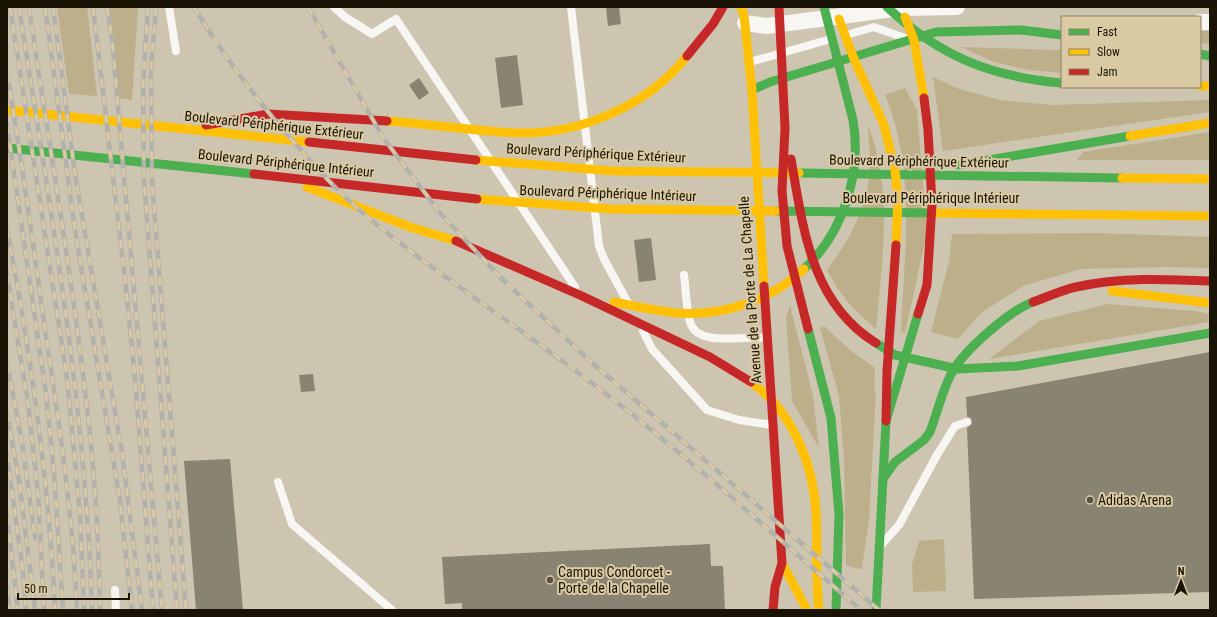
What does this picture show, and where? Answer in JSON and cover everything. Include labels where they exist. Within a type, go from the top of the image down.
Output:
[{"type":"main road","points":[[179,129],[268,114],[400,122],[517,133],[551,131],[587,123],[618,110],[644,96],[673,74],[709,30],[723,7]]},
{"type":"main road","points":[[779,7],[785,128],[782,191],[787,246],[831,418],[839,514],[836,610]]},
{"type":"main road","points":[[582,296],[671,313],[711,312],[740,306],[772,294],[803,272],[825,248],[844,210],[854,162],[854,135],[850,108],[824,7]]},
{"type":"main road","points":[[834,7],[854,59],[884,125],[896,170],[898,200],[887,376],[876,610]]},
{"type":"main road","points":[[886,421],[927,285],[932,204],[928,130],[922,84],[914,40],[897,7]]},
{"type":"main road","points":[[897,7],[924,39],[960,60],[984,69],[1043,82],[1061,83]]},
{"type":"main road","name":"Avenue de la Porte de La Chapelle","points":[[744,15],[749,63],[754,78],[752,90],[753,127],[782,563],[775,587],[773,610]]},
{"type":"main road","points":[[752,90],[770,82],[914,40],[936,32],[1021,30],[1061,35]]},
{"type":"main road","name":"Boulevard Périphérique Extérieur","points":[[7,110],[476,160],[614,171],[1210,179]]},
{"type":"main road","points":[[901,174],[1210,123]]},
{"type":"main road","points":[[785,128],[804,233],[820,280],[844,317],[861,334],[895,355],[958,369],[1018,366],[1210,333]]},
{"type":"main road","name":"Boulevard Périphérique Intérieur","points":[[7,148],[280,176],[526,205],[610,209],[1210,216]]},
{"type":"main road","points":[[280,176],[380,216],[465,244],[582,296],[710,357],[764,391],[781,411],[794,431],[805,458],[812,482],[815,504],[817,594],[819,610]]},
{"type":"main road","points":[[883,479],[895,462],[924,440],[930,432],[943,392],[951,374],[975,346],[996,325],[1025,305],[1075,287],[1106,282],[1135,280],[1210,281]]},
{"type":"main road","points":[[1075,287],[1210,303]]},
{"type":"main road","name":"Avenue de la Porte de La Chapelle","points":[[782,563],[807,610]]},
{"type":"street","points":[[744,15],[767,26],[897,7],[957,7]]},
{"type":"street","points":[[1021,30],[1061,27]]},
{"type":"lane","points":[[169,7],[176,51]]},
{"type":"lane","points":[[334,7],[346,17],[372,34],[396,19],[588,307],[596,313],[604,316],[629,306]]},
{"type":"lane","points":[[571,7],[599,246],[604,259],[652,349],[707,410],[739,420],[773,425]]},
{"type":"lane","points":[[749,63],[874,27],[914,40]]},
{"type":"lane","points":[[878,40],[914,40]]},
{"type":"lane","points":[[827,55],[857,46]]},
{"type":"lane","points":[[776,71],[791,66]]},
{"type":"lane","points":[[684,275],[690,323],[696,332],[711,339],[753,336],[767,338]]},
{"type":"lane","points":[[878,549],[899,525],[937,455],[955,426],[967,422]]},
{"type":"lane","points":[[278,482],[292,524],[392,610]]},
{"type":"lane","points":[[115,590],[116,610]]},
{"type":"shaded area","points":[[57,7],[87,7],[97,96],[69,94]]},
{"type":"shaded area","points":[[107,7],[138,7],[132,100],[118,98]]},
{"type":"shaded area","points":[[1201,31],[1210,31],[1210,44],[1201,43]]},
{"type":"shaded area","points":[[961,47],[1061,50],[1061,73],[1029,70],[994,62]]},
{"type":"shaded area","points":[[933,77],[959,89],[1000,100],[1052,105],[1210,100],[1210,112],[943,151]]},
{"type":"shaded area","points":[[905,88],[917,110],[927,233],[905,333],[901,332],[906,242],[905,183],[895,124],[885,95]]},
{"type":"shaded area","points":[[868,125],[876,150],[884,201],[883,251],[876,329],[848,302],[827,270],[844,246],[863,206],[869,177],[870,157]]},
{"type":"shaded area","points":[[1210,132],[1210,160],[1077,160],[1083,152]]},
{"type":"shaded area","points":[[1099,233],[1210,237],[1210,268],[1166,267],[1081,269],[1023,286],[981,313],[958,339],[931,332],[949,261],[952,234]]},
{"type":"shaded area","points":[[1108,304],[1195,311],[1210,314],[1210,322],[989,359],[1039,321]]},
{"type":"shaded area","points":[[790,305],[813,396],[819,448],[792,401],[786,318]]},
{"type":"shaded area","points":[[824,326],[850,350],[875,368],[874,391],[876,391],[869,520],[862,568],[858,569],[846,565],[844,459],[839,396],[820,328]]},
{"type":"shaded area","points":[[944,539],[946,591],[913,592],[912,564],[919,541]]},
{"type":"building","points":[[606,7],[619,7],[621,24],[608,26]]},
{"type":"building","points":[[517,55],[523,105],[501,108],[495,58]]},
{"type":"building","points":[[419,78],[429,93],[419,100],[409,85]]},
{"type":"building","points":[[651,238],[656,280],[639,282],[634,240]]},
{"type":"building","name":"Adidas Arena","points":[[1210,352],[1210,592],[974,599],[967,428],[972,423],[971,418],[967,417],[966,397]]},
{"type":"building","points":[[313,374],[315,391],[301,392],[299,375]]},
{"type":"building","points":[[230,459],[243,610],[196,610],[184,461]]},
{"type":"building","points":[[710,544],[711,566],[723,566],[725,610],[462,610],[462,603],[445,604],[442,557]]},
{"type":"railway","points":[[10,7],[67,378],[80,514],[84,610]]},
{"type":"railway","points":[[19,7],[65,307],[82,458],[92,610]]},
{"type":"railway","points":[[29,7],[72,294],[87,409],[96,502],[100,610]]},
{"type":"railway","points":[[45,7],[75,230],[120,501],[132,610]]},
{"type":"railway","points":[[53,7],[75,174],[122,453],[142,610]]},
{"type":"railway","points":[[93,7],[135,378],[153,610]]},
{"type":"railway","points":[[107,7],[112,39],[162,610]]},
{"type":"railway","points":[[148,7],[143,83],[144,181],[177,610]]},
{"type":"railway","points":[[156,7],[151,69],[152,182],[186,610]]},
{"type":"railway","points":[[194,7],[224,53],[267,111],[320,171],[352,204],[422,260],[542,346],[668,443],[861,610]]},
{"type":"railway","points":[[308,7],[384,139],[441,214],[501,278],[590,361],[879,610]]},
{"type":"railway","points":[[7,73],[23,172],[61,439],[69,507],[77,610]]},
{"type":"railway","points":[[7,125],[46,394],[54,472],[63,610]]},
{"type":"railway","points":[[7,229],[24,324],[44,466],[55,610]]},
{"type":"railway","points":[[7,275],[28,403],[38,493],[44,610]]},
{"type":"railway","points":[[7,364],[22,442],[35,538]]},
{"type":"railway","points":[[7,413],[20,487],[35,610]]},
{"type":"railway","points":[[7,454],[23,572],[26,610]]},
{"type":"railway","points":[[7,516],[18,610]]},
{"type":"railway","points":[[7,587],[9,610]]},
{"type":"traffic: fast","points":[[804,269],[830,238],[839,220],[847,200],[855,160],[853,120],[824,7]]},
{"type":"traffic: fast","points":[[887,7],[926,39],[967,61],[1012,75],[1061,83]]},
{"type":"traffic: fast","points":[[752,90],[770,82],[936,32],[1021,30]]},
{"type":"traffic: fast","points":[[1021,30],[1061,35]]},
{"type":"traffic: fast","points":[[1201,54],[1210,56]]},
{"type":"traffic: fast","points":[[959,165],[1130,136]]},
{"type":"traffic: fast","points":[[7,148],[254,174]]},
{"type":"traffic: fast","points":[[799,173],[1122,178]]},
{"type":"traffic: fast","points":[[776,211],[932,213]]},
{"type":"traffic: fast","points":[[883,479],[895,462],[924,440],[930,432],[942,395],[951,374],[966,354],[976,343],[1000,323],[1033,302]]},
{"type":"traffic: fast","points":[[876,610],[886,421],[918,314]]},
{"type":"traffic: fast","points":[[808,329],[831,418],[839,514],[836,610]]},
{"type":"traffic: fast","points":[[876,343],[895,355],[958,369],[1018,366],[1210,333]]},
{"type":"traffic: slow","points":[[741,7],[744,16],[752,90],[764,286]]},
{"type":"traffic: slow","points":[[905,17],[914,40],[924,98]]},
{"type":"traffic: slow","points":[[839,19],[854,59],[884,125],[895,170],[898,199],[896,245]]},
{"type":"traffic: slow","points":[[387,121],[516,133],[564,129],[588,123],[632,103],[653,89],[671,74],[687,56]]},
{"type":"traffic: slow","points":[[1201,86],[1210,86]]},
{"type":"traffic: slow","points":[[7,110],[309,142]]},
{"type":"traffic: slow","points":[[1130,136],[1210,123]]},
{"type":"traffic: slow","points":[[476,160],[614,171],[799,173]]},
{"type":"traffic: slow","points":[[1122,178],[1210,179]]},
{"type":"traffic: slow","points":[[307,187],[410,227],[456,241]]},
{"type":"traffic: slow","points":[[477,199],[610,209],[776,211]]},
{"type":"traffic: slow","points":[[932,213],[1210,216]]},
{"type":"traffic: slow","points":[[614,302],[677,313],[712,312],[729,309],[761,298],[791,280],[804,269]]},
{"type":"traffic: slow","points":[[1112,291],[1210,303]]},
{"type":"traffic: slow","points":[[751,382],[778,408],[789,423],[805,457],[814,494],[816,512],[817,585],[819,610]]},
{"type":"traffic: slow","points":[[782,563],[807,610]]},
{"type":"traffic: jam","points":[[687,56],[713,24],[723,7]]},
{"type":"traffic: jam","points":[[779,7],[785,128],[782,191],[787,246],[808,329]]},
{"type":"traffic: jam","points":[[918,314],[927,285],[932,204],[928,130],[924,98]]},
{"type":"traffic: jam","points":[[206,125],[268,114],[387,121]]},
{"type":"traffic: jam","points":[[309,142],[476,160]]},
{"type":"traffic: jam","points":[[791,159],[806,237],[814,262],[824,285],[837,307],[854,326],[876,343]]},
{"type":"traffic: jam","points":[[254,174],[477,199]]},
{"type":"traffic: jam","points":[[456,241],[582,296],[710,357],[751,382]]},
{"type":"traffic: jam","points":[[886,421],[887,371],[896,245]]},
{"type":"traffic: jam","points":[[1033,302],[1071,288],[1109,282],[1160,279],[1210,281]]},
{"type":"traffic: jam","points":[[764,286],[782,563],[775,587],[773,610]]},
{"type":"place","name":"Adidas Arena","points":[[1090,500]]},
{"type":"place","name":"Campus Condorcet - Porte de la Chapelle","points":[[550,580]]}]
